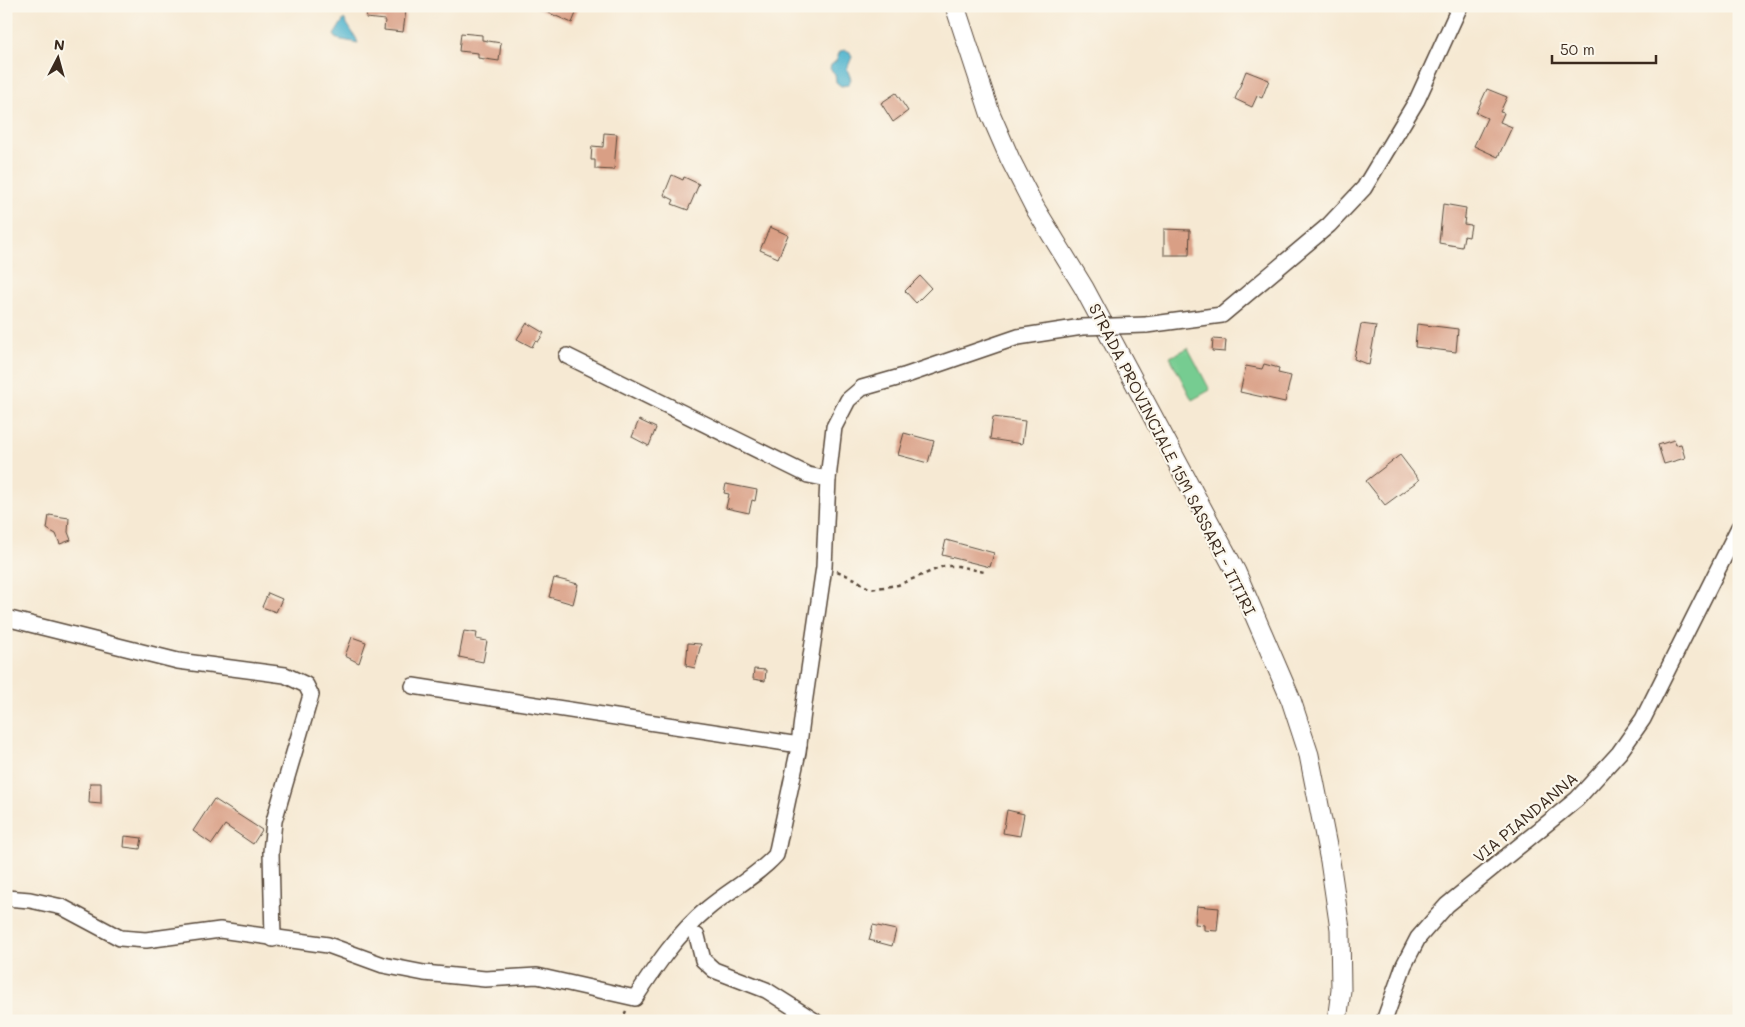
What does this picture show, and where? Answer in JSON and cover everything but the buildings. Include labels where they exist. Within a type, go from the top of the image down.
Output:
[{"type":"main road","name":"STRADA PROVINCIALE 15M SASSARI - ITTIRI","points":[[955,6],[990,113],[1010,158],[1035,208],[1084,288],[1236,572],[1291,700],[1309,755],[1330,861],[1339,919],[1340,990],[1337,1021]]},
{"type":"street","points":[[6,898],[30,900],[62,907],[120,938],[146,940],[220,930],[273,939],[328,945],[383,965],[424,973],[485,979],[537,976],[635,998],[673,944],[690,925],[707,908],[764,868],[776,855],[799,744],[824,567],[828,479],[834,427],[848,400],[862,388],[904,376],[1018,337],[1082,327],[1146,325],[1222,315],[1329,225],[1364,188],[1417,100],[1460,6]]},
{"type":"street","points":[[567,356],[808,475],[828,479]]},
{"type":"street","name":"VIA PIANDANNA","points":[[1384,1021],[1404,965],[1418,938],[1447,905],[1577,799],[1619,753],[1643,719],[1739,527]]},
{"type":"street","points":[[6,618],[178,661],[285,675],[306,685],[311,695],[274,821],[271,852],[273,939]]},
{"type":"street","points":[[413,686],[799,744]]},
{"type":"street","points":[[697,936],[703,960],[714,970],[766,990],[816,1021]]},
{"type":"path","points":[[824,567],[845,574],[870,589],[898,585],[944,566],[958,566],[984,572]]},
{"type":"green space","points":[[1188,348],[1210,390],[1192,400],[1170,357]]},
{"type":"water","points":[[344,19],[358,43],[337,39],[334,35]]},
{"type":"water","points":[[846,50],[850,52],[852,57],[847,69],[851,79],[848,85],[841,86],[836,82],[835,74],[830,69],[840,51]]}]
